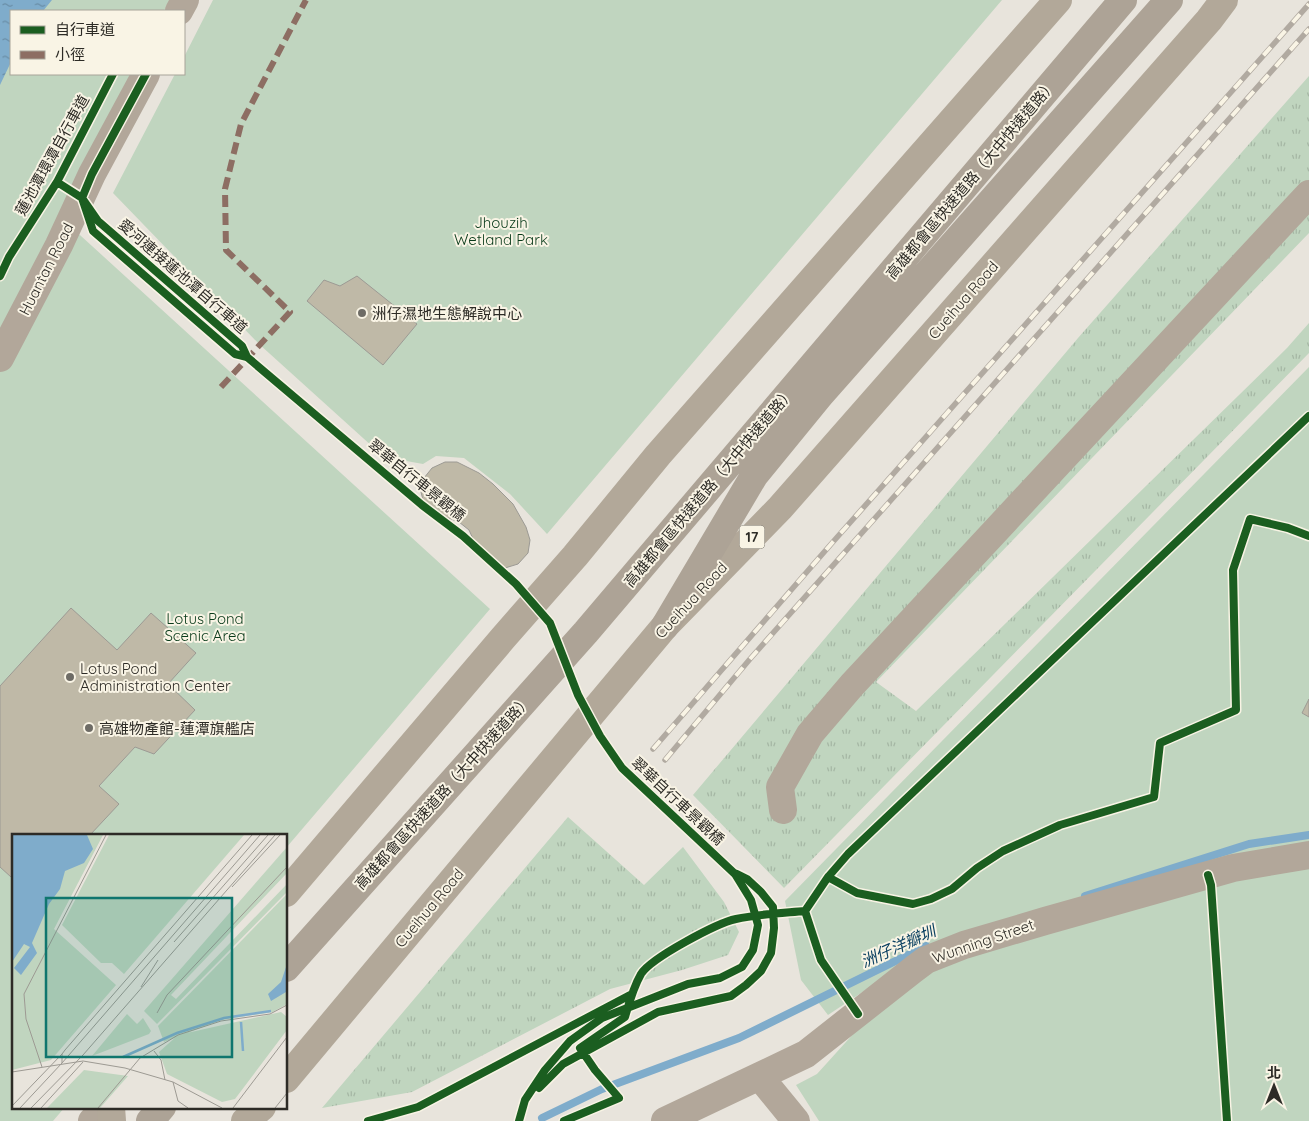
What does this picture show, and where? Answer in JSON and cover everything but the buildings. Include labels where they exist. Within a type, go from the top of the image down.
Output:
[{"type":"highway","name":"高雄都會區快速道路（大中快速道路）","points":[[288,966],[586,632],[1123,0]]},
{"type":"highway","name":"高雄都會區快速道路（大中快速道路）","points":[[665,626],[754,476],[820,394],[1169,0]]},
{"type":"highway","points":[[150,1121],[161,1108]]},
{"type":"main road","points":[[288,891],[575,556],[658,455],[1058,0]]},
{"type":"main road","name":"Cueihua Road","points":[[288,1077],[665,626],[780,508],[1216,10]]},
{"type":"main road","points":[[111,1108],[112,1121]]},
{"type":"main road","points":[[245,1121],[262,1108]]},
{"type":"street","name":"Cueihua Road","points":[[1216,10],[1230,0]]},
{"type":"street","name":"Huantan Road","points":[[0,358],[59,245],[92,174],[145,75]]},
{"type":"street","points":[[783,810],[780,787],[810,734],[859,678],[1309,194]]},
{"type":"street","name":"Wunning Street","points":[[665,1121],[806,1054],[926,960],[944,952],[1045,921],[1234,868],[1309,855]]},
{"type":"street","points":[[760,1076],[796,1121]]},
{"type":"street","points":[[92,1121],[103,1108]]},
{"type":"street","points":[[262,1121],[263,1108]]},
{"type":"green space","name":"Lotus Pond Scenic Area","points":[[0,0],[170,0],[165,10],[10,10],[10,75],[131,75],[58,215],[490,609],[288,846],[288,834],[12,834],[12,1108],[64,1108],[53,1121],[0,1121]]},
{"type":"green space","name":"Jhouzih Wetland Park","points":[[213,0],[1002,0],[547,534],[510,494],[464,458],[436,456],[423,464],[384,457],[259,344],[113,193],[174,75],[185,75],[185,55]]},
{"type":"green space","points":[[1309,76],[1309,233],[876,682],[916,711],[1287,348],[1309,323],[1309,353],[784,888],[693,795],[1078,338]]},
{"type":"green space","points":[[1309,367],[1309,847],[915,957],[828,1015],[801,980],[785,901]]},
{"type":"green space","points":[[568,817],[644,885],[683,847],[724,902],[739,932],[728,955],[682,970],[610,989],[412,1092],[322,1108]]},
{"type":"green space","points":[[1309,864],[1309,1121],[819,1121],[796,1085],[817,1074],[893,990],[930,966],[1211,885]]},
{"type":"water","points":[[0,0],[52,0],[44,10],[10,10],[10,64],[0,85]]},
{"type":"waterway","name":"洲仔洋瓣圳","points":[[1085,896],[1249,844],[1309,835]]},
{"type":"waterway","name":"洲仔洋瓣圳","points":[[542,1118],[602,1089],[739,1038],[926,946]]},
{"type":"railway","points":[[653,749],[832,543],[1309,4]]},
{"type":"railway","points":[[665,760],[750,659],[1309,29]]},
{"type":"marked path","points":[[221,387],[290,312],[226,250],[225,189],[241,124],[306,0]]},
{"type":"cycle path","name":"蓮池潭環潭自行車道","points":[[0,276],[9,257],[57,182],[112,75]]},
{"type":"cycle path","points":[[82,198],[92,174],[145,75]]},
{"type":"cycle path","name":"蓮池潭環潭自行車道","points":[[57,182],[82,198],[98,221],[242,346],[247,357]]},
{"type":"cycle path","name":"翠華自行車景觀橋","points":[[82,198],[93,231],[235,354],[247,357],[422,505],[463,536],[516,584],[550,623],[578,695],[600,736],[622,768],[735,874],[751,900],[758,925],[753,950],[742,967],[720,978],[688,984],[602,1018],[570,1041],[545,1070],[525,1100],[519,1121]]},
{"type":"cycle path","points":[[564,1121],[619,1098],[595,1070],[580,1048],[625,1017],[631,996],[641,974],[647,967],[685,942],[727,922],[753,916],[805,911],[828,877],[848,854],[1309,416]]},
{"type":"cycle path","points":[[828,877],[857,893],[913,904],[931,899],[952,889],[977,868],[1003,851],[1060,825],[1154,797],[1160,743],[1236,710],[1233,570],[1250,519],[1288,528],[1309,536]]},
{"type":"cycle path","points":[[539,1088],[563,1064],[658,1012],[731,996],[761,971],[771,953],[774,928],[773,907],[747,879],[737,874]]},
{"type":"cycle path","points":[[1208,875],[1211,885],[1227,1121]]},
{"type":"cycle path","points":[[805,911],[821,960],[858,1014]]},
{"type":"cycle path","points":[[368,1121],[418,1107],[632,994]]},
{"type":"place","name":"洲仔濕地生態解說中心","points":[[362,313]]},
{"type":"place","name":"Lotus Pond Administration Center","points":[[70,677]]},
{"type":"place","name":"高雄物產館-蓮潭旗艦店","points":[[89,728]]}]
